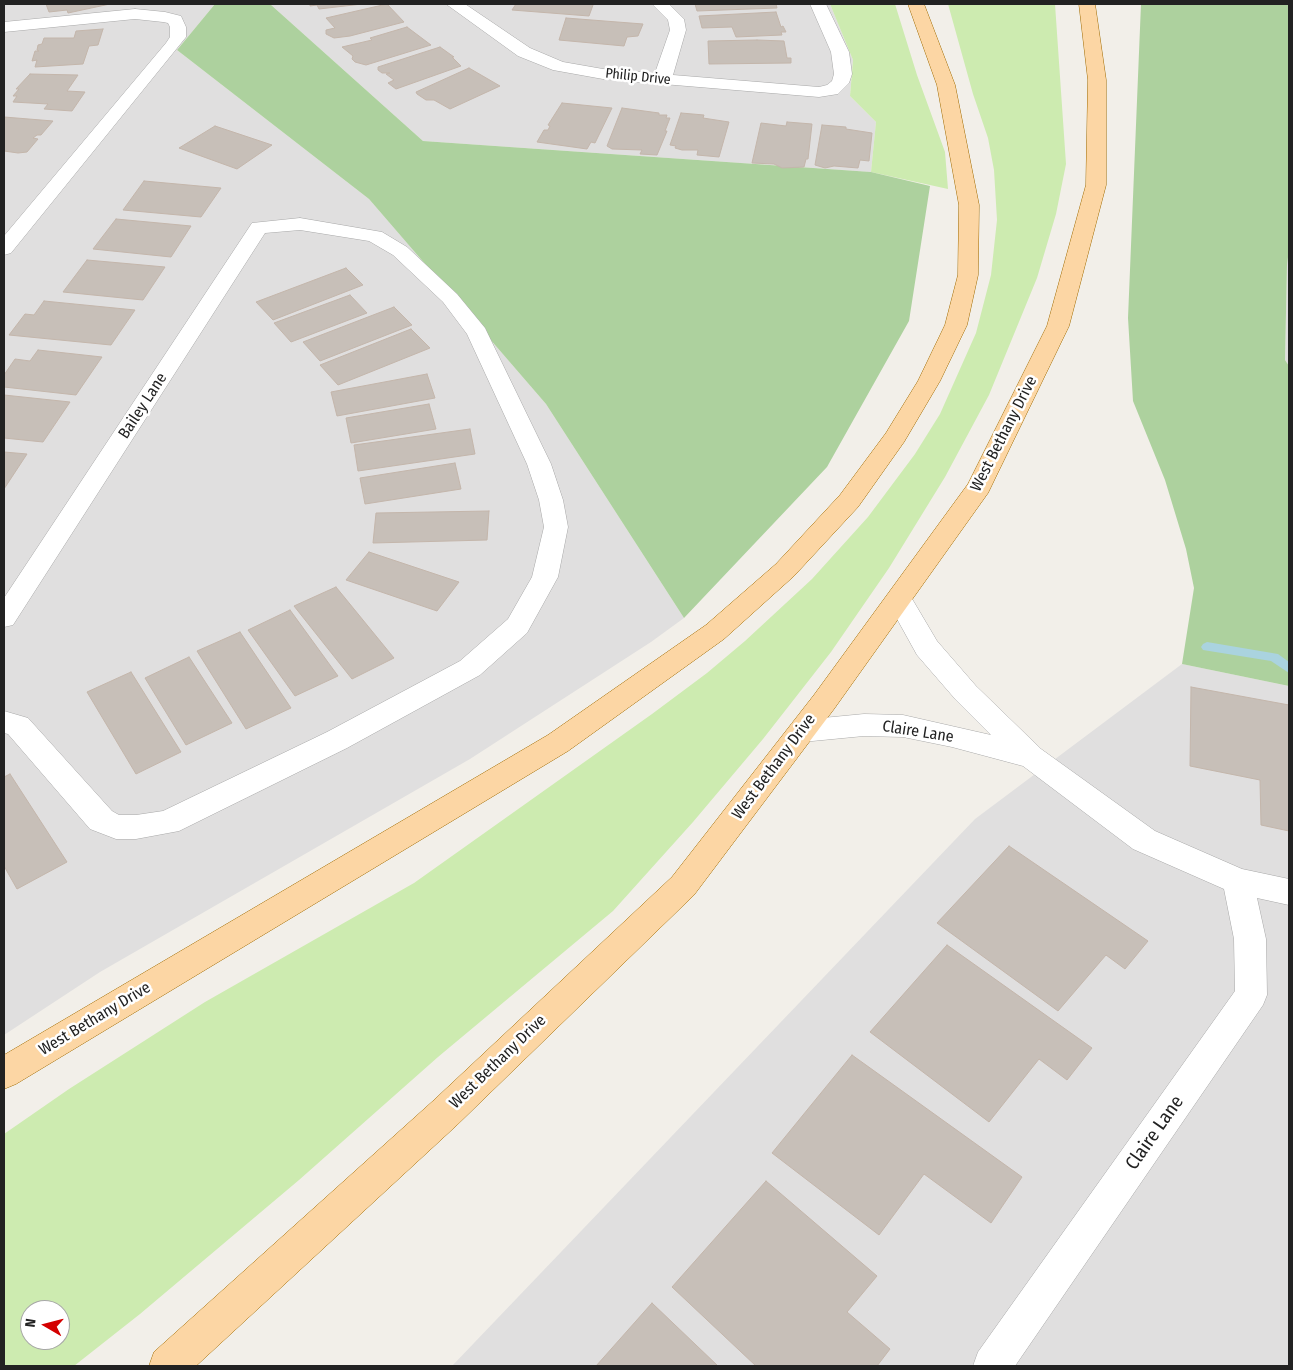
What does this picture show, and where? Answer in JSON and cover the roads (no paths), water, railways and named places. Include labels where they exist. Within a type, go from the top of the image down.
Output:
[{"type":"main road","name":"West Bethany Drive","points":[[4,1073],[558,743],[715,632],[786,570],[849,501],[896,437],[929,381],[956,324],[968,275],[969,205],[964,177],[946,84],[916,4]]},
{"type":"main road","name":"West Bethany Drive","points":[[168,1366],[445,1113],[683,886],[802,731],[979,487],[1058,326],[1096,185],[1097,80],[1087,4]]},
{"type":"street","points":[[660,4],[676,19],[678,30],[662,80]]},
{"type":"street","name":"Philip Drive","points":[[458,5],[524,52],[560,66],[603,74],[813,92],[832,90],[840,83],[843,74],[840,52],[818,4]]},
{"type":"street","points":[[4,27],[135,14],[175,20],[178,27],[178,38],[172,46],[4,249]]},
{"type":"street","name":"Bailey Lane","points":[[4,618],[260,227],[300,224],[375,236],[400,251],[450,298],[477,333],[539,464],[551,500],[556,527],[552,552],[545,576],[535,598],[518,626],[470,668],[337,740],[168,822],[129,827],[116,826],[101,820],[18,726],[4,722]]},
{"type":"street","name":"Claire Lane","points":[[899,599],[927,648],[966,694],[1031,757],[1144,840],[1238,880],[1289,892]]},
{"type":"street","name":"Claire Lane","points":[[802,731],[864,725],[903,726],[952,736],[1031,757]]},
{"type":"street","name":"Claire Lane","points":[[992,1366],[1251,995],[1250,939],[1238,880]]},
{"type":"waterway","points":[[1207,647],[1274,657],[1289,668]]}]
